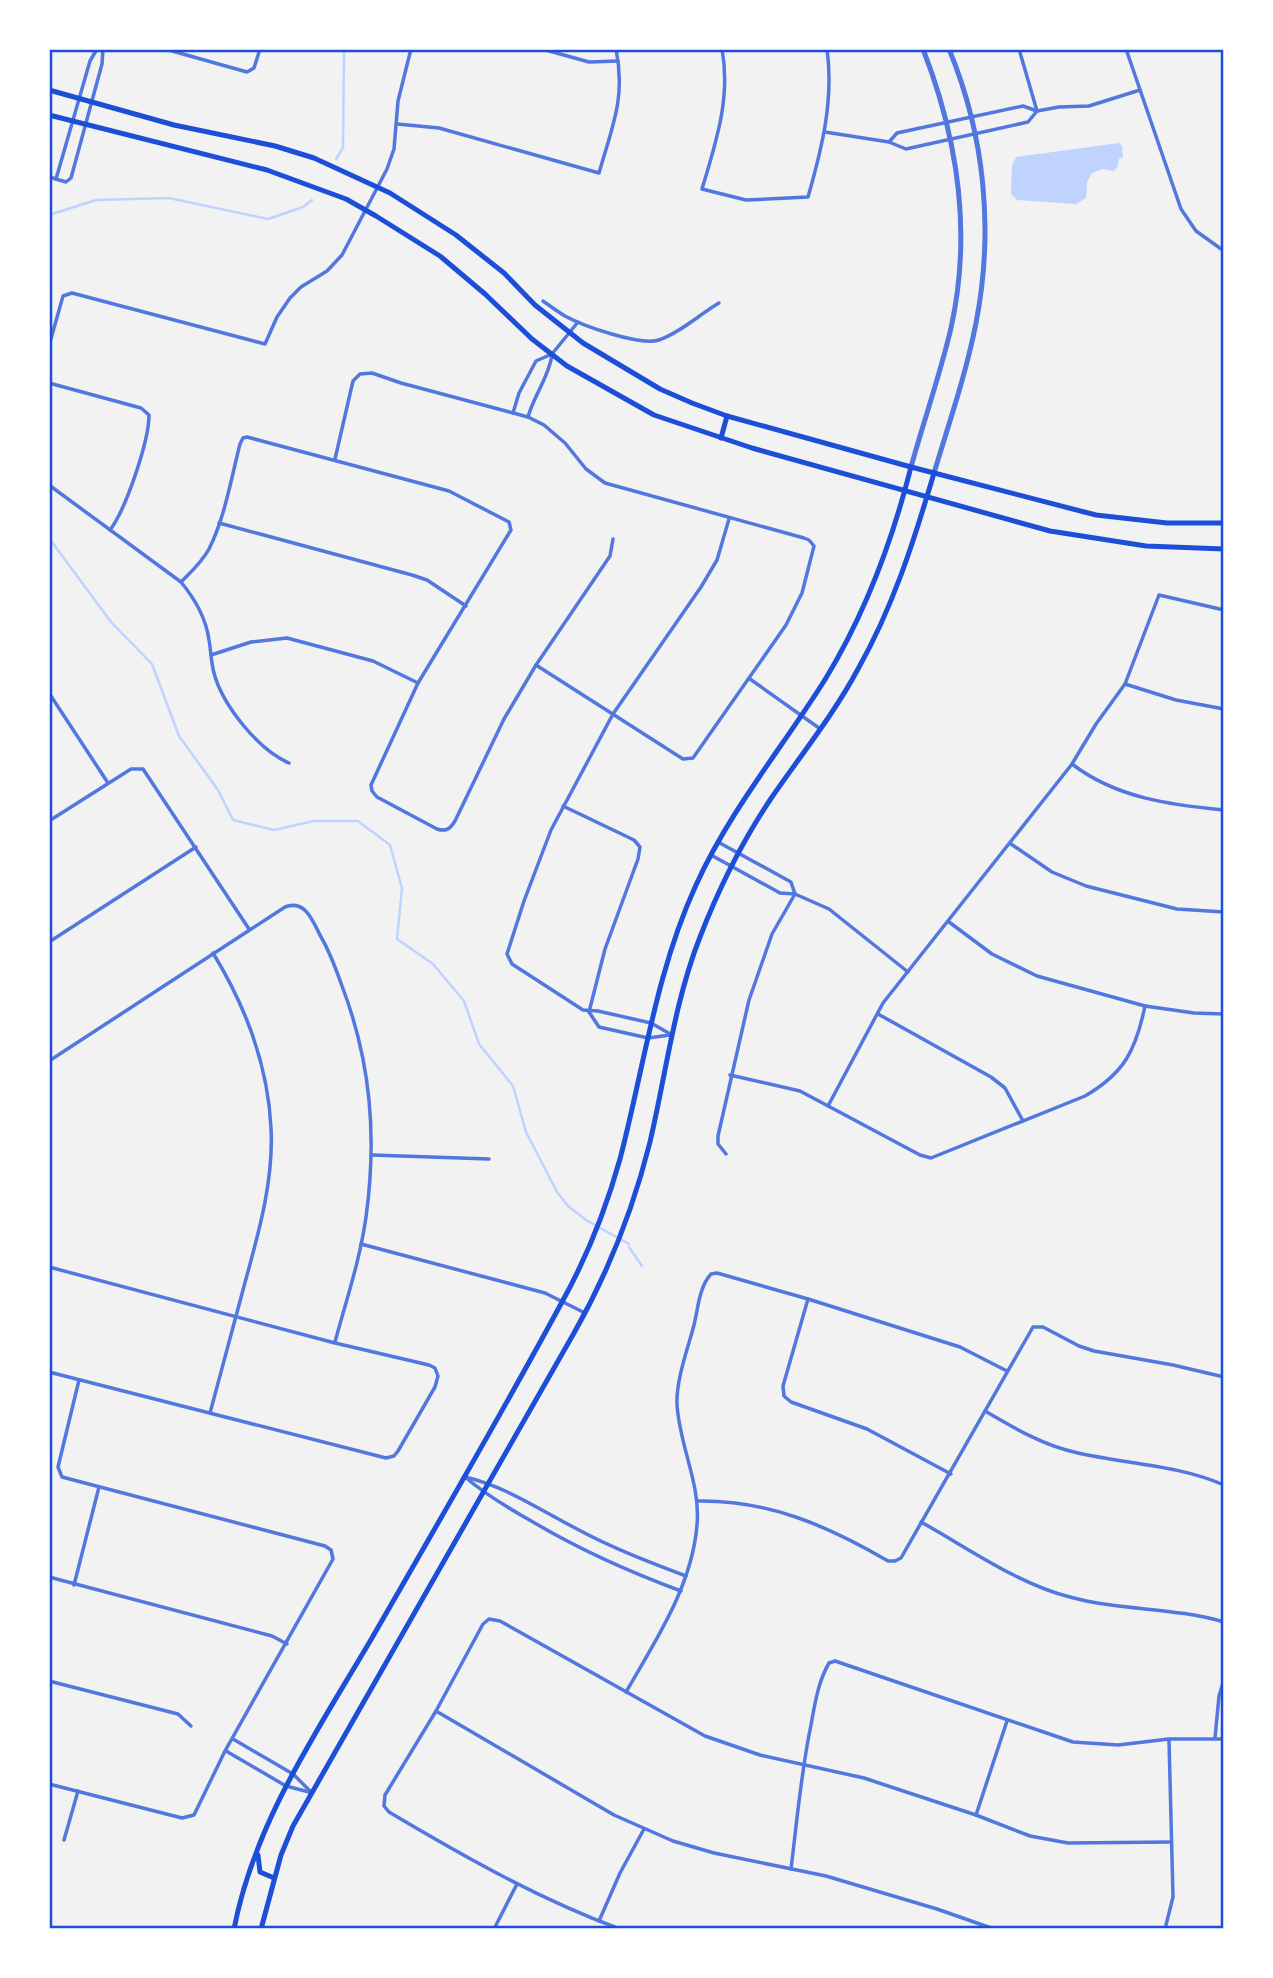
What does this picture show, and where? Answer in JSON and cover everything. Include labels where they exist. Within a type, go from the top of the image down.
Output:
[{"type":"main road","points":[[49,90],[174,125],[275,146],[314,159],[378,187],[417,208],[456,235],[504,273],[535,305],[570,333],[660,389],[727,416],[1096,515],[1167,523],[1224,523]]},
{"type":"main road","points":[[49,115],[267,170],[346,199],[440,256],[552,354],[579,373],[654,415],[721,438],[1061,533],[1146,546],[1224,549]]},
{"type":"main road","points":[[721,438],[727,416]]},
{"type":"main road","points":[[234,1929],[240,1901],[258,1849],[286,1786],[465,1477],[589,1249],[620,1158],[661,977],[695,886],[746,794],[824,680],[854,629],[891,540],[911,467]]},
{"type":"main road","points":[[261,1929],[293,1826],[585,1313],[612,1258],[633,1203],[644,1164],[689,965],[714,903],[760,816],[857,672],[875,637],[914,543],[933,473]]},
{"type":"main road","points":[[258,1849],[258,1870],[275,1878]]},
{"type":"street","points":[[56,179],[90,61],[97,49]]},
{"type":"street","points":[[49,177],[66,181],[71,178],[102,64],[103,49]]},
{"type":"street","points":[[165,49],[244,72],[254,68],[260,49]]},
{"type":"street","points":[[49,346],[61,299],[67,293],[80,294],[265,344],[285,304],[301,287],[327,271],[338,260],[378,187],[392,158],[400,88],[411,49]]},
{"type":"street","points":[[542,49],[593,62],[618,61]]},
{"type":"street","points":[[397,124],[439,128],[599,173],[620,96],[621,77],[616,49]]},
{"type":"street","points":[[722,49],[726,85],[723,115],[702,188],[746,200],[808,197],[825,132],[830,86],[827,49]]},
{"type":"street","points":[[911,467],[946,348],[958,286],[961,248],[961,209],[952,140],[923,49]]},
{"type":"street","points":[[933,473],[971,344],[982,286],[984,207],[975,135],[949,49]]},
{"type":"street","points":[[1019,49],[1037,111]]},
{"type":"street","points":[[1126,49],[1181,209],[1196,231],[1224,251]]},
{"type":"street","points":[[889,142],[897,134],[1023,106],[1037,111],[1097,104],[1140,90]]},
{"type":"street","points":[[825,132],[889,142],[906,149],[1028,122],[1037,111]]},
{"type":"street","points":[[543,301],[578,322],[634,339],[656,341],[719,303]]},
{"type":"street","points":[[513,414],[519,393],[536,361],[552,354],[578,322]]},
{"type":"street","points":[[528,417],[533,398],[550,369],[552,354]]},
{"type":"street","points":[[335,459],[353,381],[360,374],[373,373],[528,417],[544,425],[565,443],[586,469],[605,483],[804,538],[810,540],[814,546],[802,593],[786,625],[697,754],[689,759],[683,759],[536,665]]},
{"type":"street","points":[[49,383],[135,406],[147,412],[149,420],[129,495],[122,513],[110,530]]},
{"type":"street","points":[[181,582],[208,550],[219,523],[243,438],[254,438],[449,491],[509,522],[511,530],[418,683],[374,776],[372,791],[377,797],[437,829],[447,830],[455,821],[503,719],[610,556],[613,539]]},
{"type":"street","points":[[49,485],[181,582],[194,599],[204,620],[217,683],[230,706],[265,748],[276,758],[289,763]]},
{"type":"street","points":[[672,1035],[651,1023],[598,1011],[589,1012],[575,1006],[512,964],[509,960],[509,947],[551,830],[563,806],[613,714],[717,560],[729,519]]},
{"type":"street","points":[[219,523],[427,580],[466,606]]},
{"type":"street","points":[[828,1106],[878,1014],[908,972],[1073,764],[1096,724],[1125,684],[1159,595],[1224,610]]},
{"type":"street","points":[[211,654],[251,642],[287,638],[373,661],[418,683]]},
{"type":"street","points":[[749,679],[819,728]]},
{"type":"street","points":[[1125,684],[1176,700],[1224,709]]},
{"type":"street","points":[[49,693],[108,783]]},
{"type":"street","points":[[49,705],[54,701]]},
{"type":"street","points":[[1073,764],[1090,778],[1119,790],[1166,804],[1224,810]]},
{"type":"street","points":[[49,821],[131,769],[139,767],[146,772],[197,847],[249,929]]},
{"type":"street","points":[[563,806],[634,840],[640,847],[605,949],[589,1012],[599,1027],[648,1038],[672,1035]]},
{"type":"street","points":[[718,842],[791,883],[795,894],[772,934],[749,1000],[718,1136],[718,1144],[726,1154]]},
{"type":"street","points":[[1011,844],[1052,872],[1086,886],[1177,909],[1224,912]]},
{"type":"street","points":[[49,942],[197,847]]},
{"type":"street","points":[[711,855],[780,893],[795,894],[829,909],[908,972]]},
{"type":"street","points":[[49,1061],[285,907],[297,904],[305,910],[328,948],[350,1006],[369,1084],[372,1155],[366,1219],[335,1343]]},
{"type":"street","points":[[948,922],[980,946],[1019,968],[1064,984],[1145,1006],[1224,1014]]},
{"type":"street","points":[[210,1413],[262,1218],[270,1176],[271,1131],[259,1051],[239,1000],[213,953]]},
{"type":"street","points":[[730,1075],[795,1090],[927,1158],[1085,1096],[1115,1075],[1125,1064],[1135,1046],[1145,1006]]},
{"type":"street","points":[[878,1014],[999,1083],[1005,1088],[1023,1121]]},
{"type":"street","points":[[372,1155],[489,1160]]},
{"type":"street","points":[[361,1244],[545,1293],[585,1313]]},
{"type":"street","points":[[49,1267],[432,1366],[437,1374],[435,1387],[398,1451],[391,1457],[383,1458],[49,1372]]},
{"type":"street","points":[[626,1692],[681,1591],[695,1542],[698,1501],[677,1402],[703,1286],[710,1274],[717,1273],[808,1299],[960,1347],[1007,1371]]},
{"type":"street","points":[[808,1299],[783,1386],[784,1396],[791,1402],[867,1429],[951,1474]]},
{"type":"street","points":[[698,1501],[737,1502],[766,1507],[817,1525],[888,1561],[895,1561],[901,1558],[951,1474],[1033,1327],[1043,1327],[1094,1351],[1224,1377]]},
{"type":"street","points":[[49,1784],[178,1817],[191,1817],[197,1811],[232,1738],[331,1567],[333,1553],[329,1548],[318,1544],[69,1480],[60,1474],[60,1460],[80,1379]]},
{"type":"street","points":[[985,1411],[1042,1441],[1076,1453],[1182,1471],[1224,1485]]},
{"type":"street","points":[[465,1477],[489,1482],[579,1531],[686,1576]]},
{"type":"street","points":[[465,1477],[483,1493],[592,1556],[681,1591]]},
{"type":"street","points":[[74,1585],[99,1487]]},
{"type":"street","points":[[921,1522],[1029,1582],[1069,1597],[1101,1604],[1180,1611],[1224,1622]]},
{"type":"street","points":[[49,1577],[272,1636],[287,1644]]},
{"type":"street","points":[[620,1929],[517,1884],[454,1851],[384,1807],[385,1795],[436,1711],[483,1624],[489,1619],[500,1621],[705,1736],[760,1755],[864,1778],[1030,1836],[1068,1843],[1171,1842]]},
{"type":"street","points":[[791,1869],[803,1765],[817,1691],[829,1663],[835,1661],[1073,1742],[1118,1745],[1169,1739],[1224,1739]]},
{"type":"street","points":[[1215,1738],[1219,1696],[1224,1680]]},
{"type":"street","points":[[49,1681],[178,1714],[191,1726]]},
{"type":"street","points":[[436,1711],[614,1815],[673,1841],[876,1890],[994,1929]]},
{"type":"street","points":[[976,1815],[1007,1721]]},
{"type":"street","points":[[232,1738],[293,1774],[312,1793]]},
{"type":"street","points":[[1166,1929],[1173,1897],[1169,1739]]},
{"type":"street","points":[[225,1751],[286,1786],[312,1793]]},
{"type":"street","points":[[65,1840],[78,1791]]},
{"type":"street","points":[[599,1921],[620,1873],[644,1829]]},
{"type":"street","points":[[494,1929],[517,1884]]},
{"type":"water","points":[[1119,143],[1123,157],[1119,159],[1118,166],[1114,171],[1103,169],[1092,173],[1087,182],[1086,198],[1076,204],[1017,200],[1011,194],[1012,166],[1016,157]]},
{"type":"waterway","points":[[336,159],[343,148],[344,49]]},
{"type":"waterway","points":[[49,215],[96,200],[169,198],[268,219],[303,207],[312,200]]},
{"type":"waterway","points":[[49,538],[111,622],[152,664],[179,736],[218,790],[233,820],[274,830],[314,821],[358,821],[390,845],[402,888],[397,939],[433,964],[464,1001],[479,1044],[513,1086],[526,1132],[557,1192],[568,1206],[586,1220],[629,1244]]},
{"type":"waterway","points":[[629,1247],[642,1266]]}]
